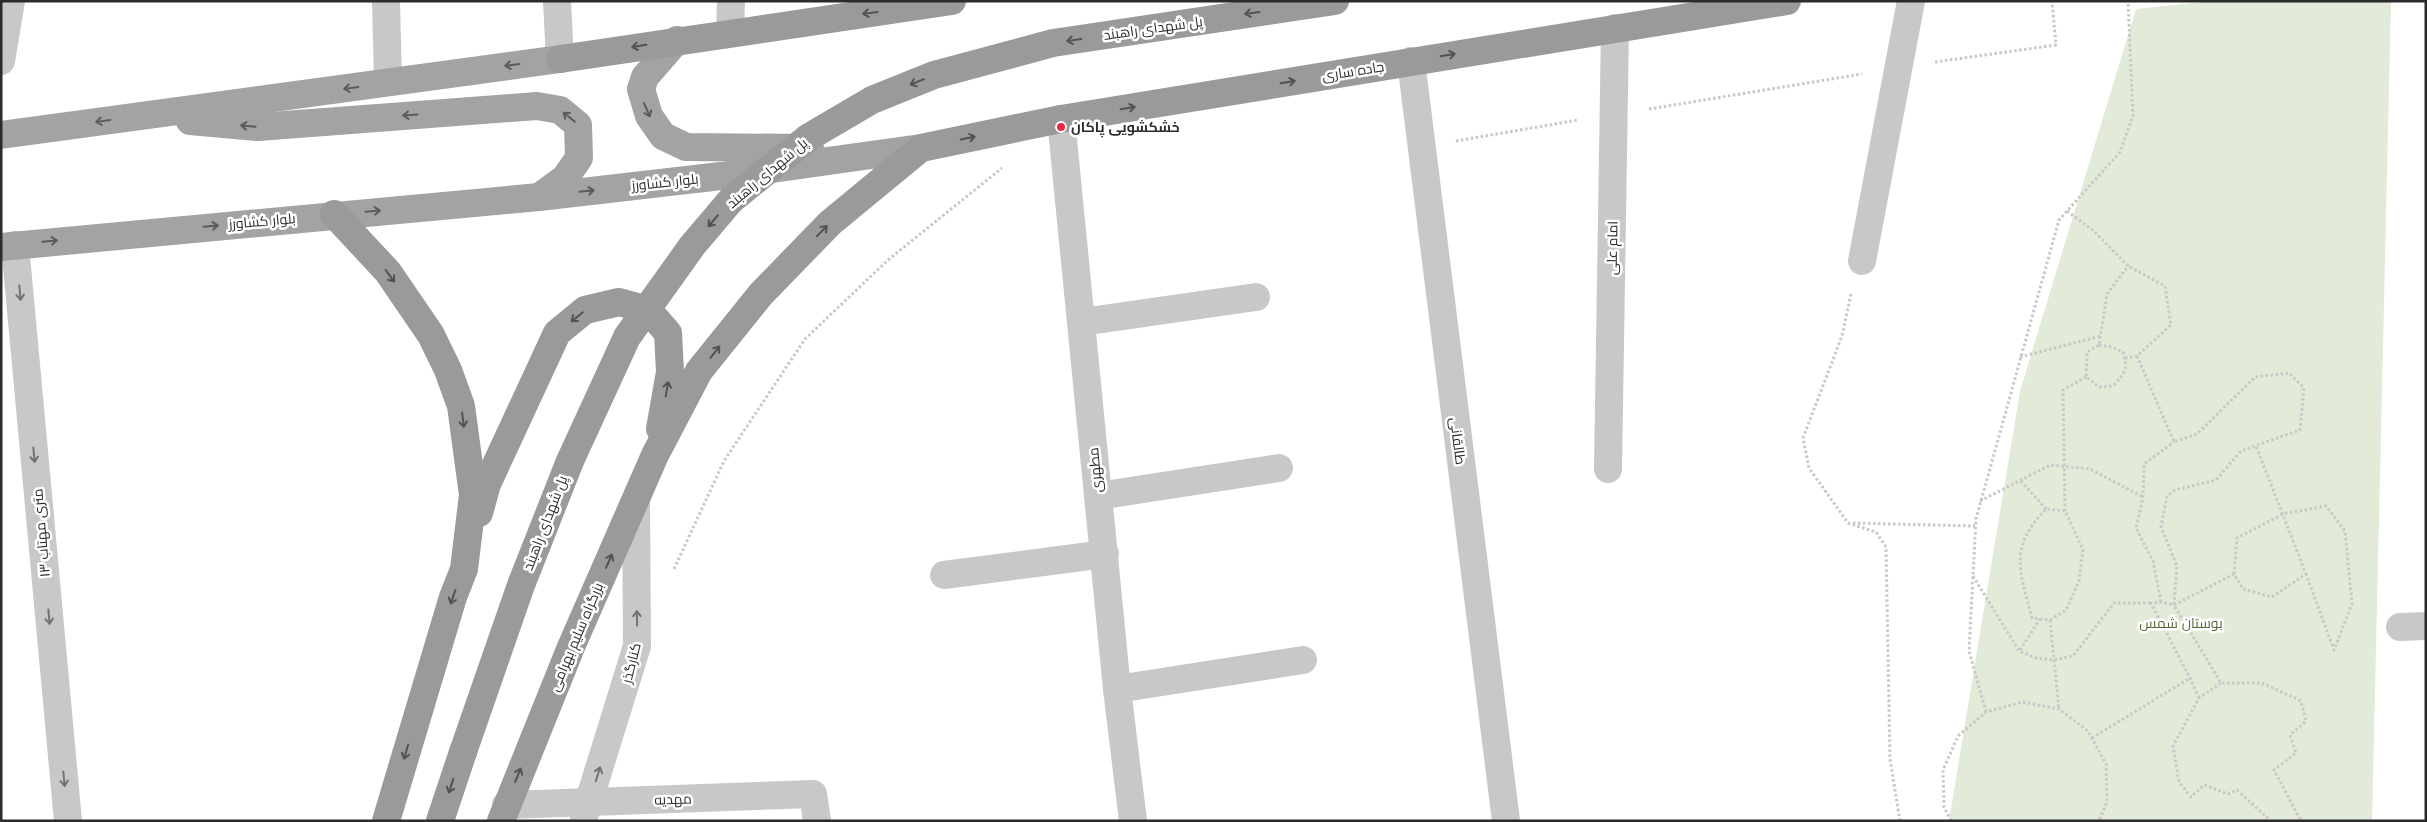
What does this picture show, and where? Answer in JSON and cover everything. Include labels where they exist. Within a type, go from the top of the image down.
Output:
[{"type":"highway","points":[[560,58],[952,1]]},
{"type":"highway","name":"پل شهدای راهبند","points":[[440,821],[521,585],[570,461],[627,337],[692,246],[731,200],[809,137],[872,100],[934,75],[1053,43],[1335,1]]},
{"type":"highway","name":"جاده ساری","points":[[920,148],[1061,119],[1787,1]]},
{"type":"highway","points":[[655,455],[699,371],[761,294],[830,223],[920,148]]},
{"type":"highway","points":[[334,214],[388,272],[431,335],[448,370],[461,406],[473,495],[464,569]]},
{"type":"highway","points":[[386,821],[453,597],[464,569],[488,484],[537,373],[557,333],[585,310],[619,302],[648,310],[668,332],[670,372],[655,455]]},
{"type":"highway","name":"بزرگراه سلیم بهرامی","points":[[503,813],[571,647],[655,455]]},
{"type":"main road","points":[[677,40],[645,77],[641,89],[649,116],[663,136],[686,147],[920,148]]},
{"type":"main road","points":[[1,135],[560,58]]},
{"type":"main road","points":[[139,117],[258,127],[537,106],[560,110],[578,125],[579,158],[565,178],[540,197]]},
{"type":"main road","name":"بلوار کشاورز","points":[[8,246],[334,214],[540,197],[721,176],[920,148]]},
{"type":"street","points":[[1,61],[11,1]]},
{"type":"street","points":[[386,1],[388,82]]},
{"type":"street","points":[[557,1],[560,58]]},
{"type":"street","points":[[730,33],[731,1]]},
{"type":"street","points":[[1862,261],[1912,1]]},
{"type":"street","name":"امام علی","points":[[1608,469],[1615,28]]},
{"type":"street","name":"طالقانی","points":[[1411,61],[1506,821]]},
{"type":"street","name":"مطهری","points":[[1061,119],[1117,689],[1134,821]]},
{"type":"street","name":"۱۳ متری مهتاب","points":[[8,246],[68,821]]},
{"type":"street","points":[[1082,322],[1256,297]]},
{"type":"street","points":[[1098,496],[1279,468]]},
{"type":"street","name":"کنارگذر","points":[[586,811],[637,646],[636,500]]},
{"type":"street","points":[[944,575],[1105,554]]},
{"type":"street","points":[[1117,689],[1303,660]]},
{"type":"street","name":"مهدیه","points":[[503,813],[586,811],[813,794],[817,821]]},
{"type":"path","points":[[1421,146],[1898,68],[2056,45],[2052,1]]},
{"type":"path","points":[[1986,712],[1969,651],[1975,526],[1980,502],[2059,220],[2120,152],[2133,116],[2128,1]]},
{"type":"path","points":[[670,576],[724,460],[805,338],[888,260],[1008,163]]},
{"type":"path","points":[[2068,211],[2094,231],[2128,266],[2165,286],[2171,325],[2137,356],[2125,358]]},
{"type":"path","points":[[1862,261],[1856,270],[1842,336],[1802,438],[1809,468],[1848,523],[1876,532],[1886,547],[1890,759],[1900,821]]},
{"type":"path","points":[[2099,345],[2107,294],[2128,266]]},
{"type":"path","points":[[2020,357],[2101,336]]},
{"type":"path","points":[[2099,345],[2112,347],[2123,352],[2127,364],[2124,372],[2113,386],[2099,386],[2086,377],[2087,352],[2099,345]]},
{"type":"path","points":[[2137,356],[2174,442]]},
{"type":"path","points":[[2161,602],[2153,561],[2136,528],[2142,497],[2144,464],[2174,442],[2197,434],[2255,377],[2290,373],[2304,388],[2300,430],[2241,451],[2216,480],[2175,490],[2167,496],[2161,527],[2177,566],[2174,605],[2220,683]]},
{"type":"path","points":[[2046,509],[2025,534],[2019,564],[2032,618],[2050,620],[2066,610],[2079,581],[2083,550],[2065,511],[2063,390],[2086,377]]},
{"type":"path","points":[[2256,446],[2283,514],[2306,574],[2334,650],[2352,604],[2345,531],[2326,506],[2283,514],[2237,538],[2234,574],[2243,589],[2272,597],[2306,574]]},
{"type":"path","points":[[1980,502],[2050,465],[2090,469],[2142,497]]},
{"type":"path","points":[[2021,481],[2046,509],[2065,511]]},
{"type":"path","points":[[1848,523],[1975,526]]},
{"type":"path","points":[[1972,575],[2019,651],[2036,658],[2054,660],[2073,656],[2114,603],[2151,604],[2161,602],[2174,605],[2234,574]]},
{"type":"path","points":[[2151,604],[2190,678],[2198,698]]},
{"type":"path","points":[[2019,651],[2040,619]]},
{"type":"path","points":[[2050,620],[2058,709]]},
{"type":"path","points":[[2092,738],[2190,678]]},
{"type":"path","points":[[2271,821],[2237,790],[2228,794],[2204,785],[2191,797],[2179,782],[2173,746],[2198,698],[2220,683],[2262,683],[2301,701],[2306,721],[2290,735],[2296,753],[2274,770],[2302,821]]},
{"type":"path","points":[[1951,821],[1944,807],[1943,770],[1958,736],[1986,712],[2022,702],[2058,709],[2088,731],[2106,764],[2107,802],[2099,821]]},
{"type":"green space","name":"بوستان شمس","points":[[2211,1],[2391,1],[2372,821],[1949,821],[2020,391],[2136,9]]},
{"type":"place","name":"خشکشویی پاکان","points":[[1061,127]]}]
